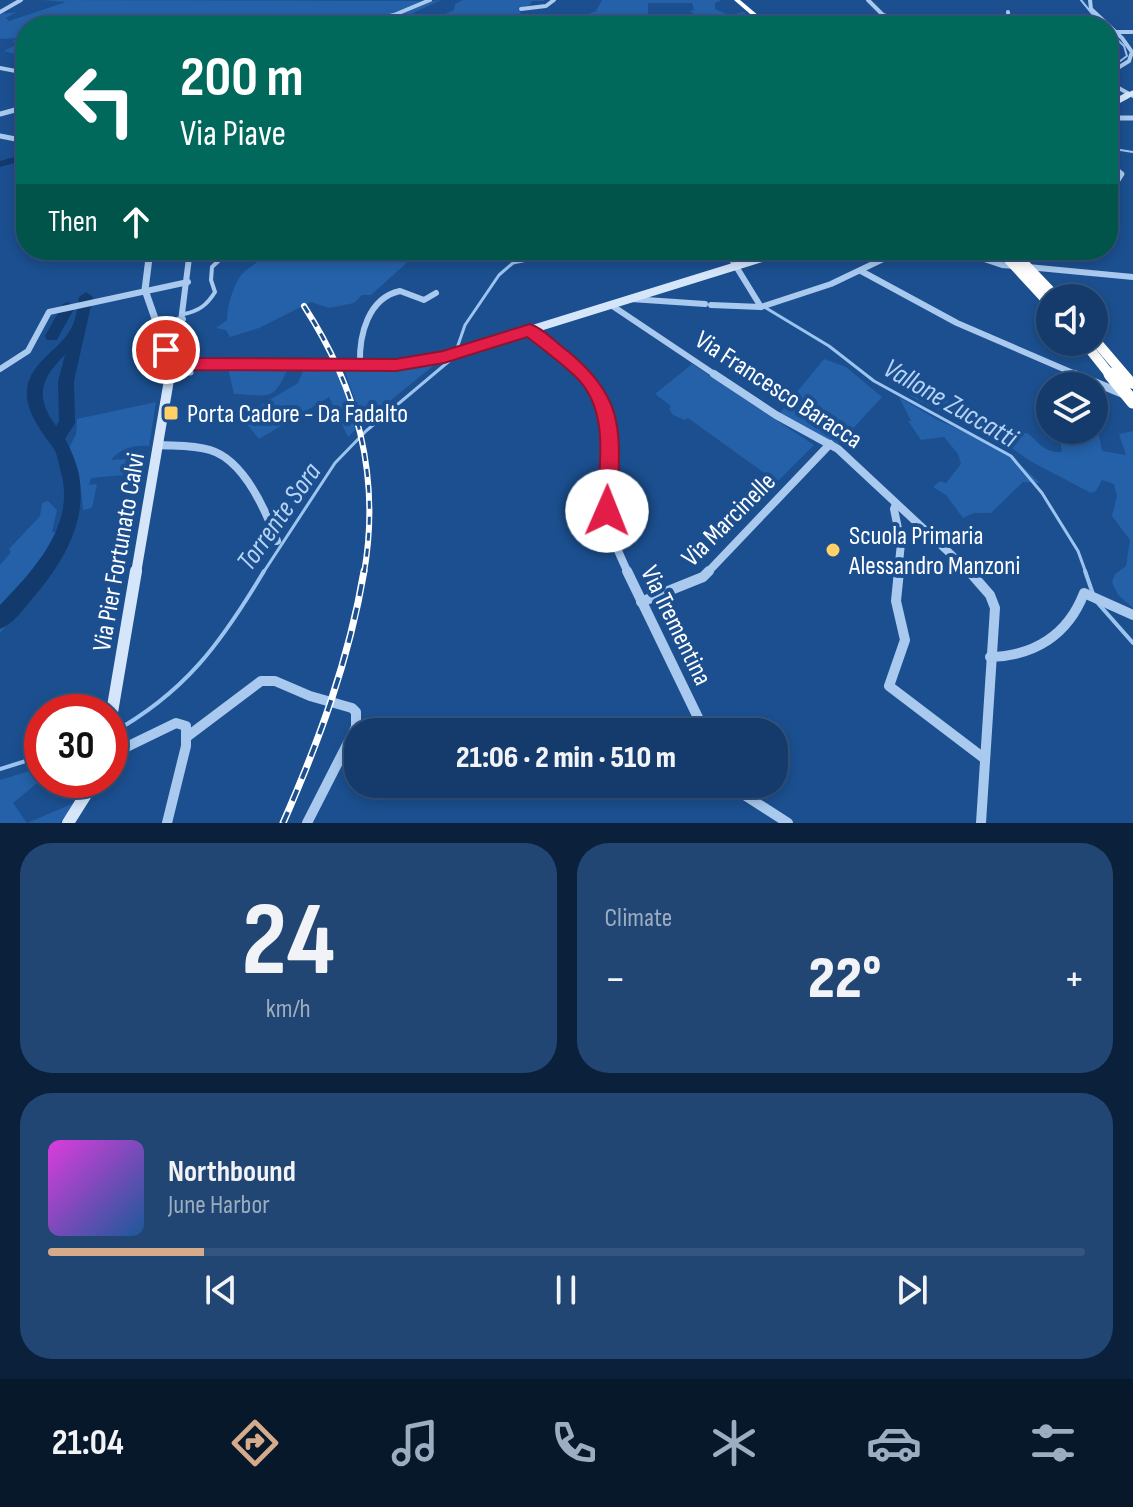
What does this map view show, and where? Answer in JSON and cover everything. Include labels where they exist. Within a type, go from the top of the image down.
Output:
[{"type":"highway","points":[[737,0],[756,16]]},
{"type":"highway","points":[[750,0],[767,16]]},
{"type":"highway","points":[[1009,260],[1036,289]]},
{"type":"highway","points":[[1021,260],[1044,284]]},
{"type":"highway","points":[[1096,356],[1133,400]]},
{"type":"highway","points":[[1108,356],[1133,385]]},
{"type":"main road","points":[[170,373],[201,365],[396,365],[444,357],[756,260]]},
{"type":"main road","points":[[168,388],[177,377],[190,372],[233,364]]},
{"type":"main road","name":"Via Pier Fortunato Calvi","points":[[115,694],[170,373]]},
{"type":"main road","points":[[68,823],[84,798]]},
{"type":"street","points":[[0,12],[21,0]]},
{"type":"street","points":[[390,16],[430,0]]},
{"type":"street","points":[[521,9],[546,6],[554,0]]},
{"type":"street","points":[[868,0],[886,16]]},
{"type":"street","points":[[1008,12],[1008,16]]},
{"type":"street","points":[[1118,33],[1131,49],[1131,58],[1118,67]]},
{"type":"street","points":[[149,260],[145,290],[170,373],[190,372]]},
{"type":"street","points":[[179,337],[189,260]]},
{"type":"street","points":[[154,324],[183,317],[208,304],[215,292],[211,280],[212,267],[219,260]]},
{"type":"street","points":[[733,260],[761,307]]},
{"type":"street","points":[[737,266],[739,260]]},
{"type":"street","points":[[630,299],[654,303],[761,307],[806,293],[882,260]]},
{"type":"street","points":[[987,260],[1002,265],[1133,277]]},
{"type":"street","points":[[861,271],[957,323],[1133,400]]},
{"type":"street","points":[[0,369],[31,350],[49,312],[188,282]]},
{"type":"street","points":[[360,364],[359,343],[377,303],[394,292],[406,292],[424,300],[436,293]]},
{"type":"street","name":"Via Francesco Baracca","points":[[611,305],[776,415],[830,444],[946,548],[990,595],[995,608],[981,823]]},
{"type":"street","name":"Via Trementina","points":[[530,330],[584,373],[605,406],[610,432],[606,492],[609,526],[641,602],[698,718]]},
{"type":"street","points":[[167,355],[180,363],[201,365]]},
{"type":"street","name":"Via Marcinelle","points":[[641,602],[703,577],[830,444]]},
{"type":"street","points":[[159,445],[217,451],[238,471],[268,517],[277,541]]},
{"type":"street","points":[[896,504],[894,509],[901,543],[896,601],[905,640],[889,686],[985,759]]},
{"type":"street","points":[[990,657],[1012,659],[1066,629],[1081,605],[1084,593],[1088,592],[1133,615]]},
{"type":"street","points":[[188,736],[264,680],[290,686],[311,696],[348,704],[356,712],[356,727],[307,823]]},
{"type":"street","points":[[128,746],[176,723],[186,726],[188,736],[172,792],[167,823]]},
{"type":"street","points":[[749,798],[788,823]]},
{"type":"shaded area","points":[[42,0],[441,0],[405,16],[24,16],[66,2]]},
{"type":"shaded area","points":[[463,0],[544,0],[532,1],[530,5],[518,8],[522,16],[441,16],[454,10],[455,4]]},
{"type":"shaded area","points":[[602,0],[722,0],[715,3],[715,9],[729,15],[744,12],[748,16],[698,16],[690,11],[694,10],[692,3],[648,3],[648,15],[651,16],[584,16],[596,11]]},
{"type":"shaded area","points":[[17,12],[6,18],[9,21],[16,19],[16,38],[0,39],[0,14]]},
{"type":"shaded area","points":[[16,45],[16,54],[4,51]]},
{"type":"shaded area","points":[[410,260],[371,295],[362,295],[354,303],[329,308],[311,302],[259,328],[230,337],[226,330],[216,328],[227,320],[231,296],[239,279],[258,261]]},
{"type":"shaded area","points":[[824,359],[846,367],[882,397],[838,445],[780,413]]},
{"type":"shaded area","points":[[439,361],[363,423],[343,366],[390,368]]},
{"type":"shaded area","points":[[692,364],[814,445],[777,482],[688,418],[685,420],[673,415],[669,409],[671,406],[655,394]]},
{"type":"shaded area","points":[[336,366],[357,428],[348,437],[329,397],[259,439],[241,417],[298,383],[304,368]]},
{"type":"shaded area","points":[[288,368],[274,392],[263,395],[234,394],[228,369]]},
{"type":"shaded area","points":[[929,387],[940,397],[1010,432],[1027,433],[1036,444],[1051,451],[1062,452],[1061,444],[1101,444],[1102,451],[1126,455],[1119,434],[1133,431],[1133,608],[1118,595],[1112,582],[1115,574],[1126,566],[1130,540],[1112,516],[1117,496],[1114,484],[1102,480],[1096,491],[1091,493],[1030,461],[1002,441],[910,396]]},
{"type":"shaded area","points":[[899,397],[936,419],[1006,451],[1040,483],[1023,482],[991,513],[974,513],[963,518],[946,495],[933,487],[940,481],[946,483],[961,464],[958,454],[944,437],[921,440],[908,421],[911,421]]},
{"type":"shaded area","points":[[156,402],[149,446],[127,448],[111,460],[126,459],[123,475],[91,478],[89,485],[97,484],[92,508],[83,510],[79,473],[69,448],[76,434],[77,419]]},
{"type":"shaded area","points":[[48,501],[57,510],[52,532],[63,532],[29,601],[0,633],[0,565],[11,552],[9,549],[40,516],[42,503]]},
{"type":"shaded area","points":[[24,773],[24,794],[13,803],[27,823],[0,823],[0,780]]},
{"type":"shaded area","points":[[74,803],[60,823],[27,823]]},
{"type":"building","points":[[190,343],[196,346],[188,352],[179,350]]},
{"type":"waterway","name":"Torrente Sora","points":[[1081,0],[1094,16]]},
{"type":"waterway","name":"Torrente Sora","points":[[1118,40],[1127,56],[1118,63]]},
{"type":"waterway","points":[[1118,150],[1133,152]]},
{"type":"waterway","points":[[0,164],[16,160]]},
{"type":"waterway","name":"Torrente Sora","points":[[456,351],[465,325],[499,275],[513,263],[527,260]]},
{"type":"waterway","points":[[56,439],[37,409],[37,380],[46,365],[77,332],[86,297]]},
{"type":"waterway","points":[[52,336],[68,307]]},
{"type":"waterway","name":"Vallone Zuccatti","points":[[766,308],[829,346],[874,381],[1011,456],[1042,493],[1078,551],[1086,573]]},
{"type":"waterway","points":[[56,439],[67,423],[66,381],[78,331]]},
{"type":"waterway","name":"Torrente Sora","points":[[263,573],[335,463],[366,431],[454,357]]},
{"type":"waterway","points":[[0,619],[47,565],[68,524],[73,502],[72,479],[56,439]]},
{"type":"waterway","name":"Torrente Sora","points":[[128,723],[160,701],[199,664],[232,621],[264,571]]},
{"type":"waterway","name":"Vallone Zuccatti","points":[[1085,571],[1093,594]]},
{"type":"waterway","name":"Vallone Zuccatti","points":[[1096,601],[1133,643]]},
{"type":"waterway","name":"Torrente Sora","points":[[0,769],[24,762]]},
{"type":"railway","points":[[304,306],[338,369],[360,434],[369,501],[364,573]]},
{"type":"railway","points":[[283,823],[331,700],[350,636],[364,571]]},
{"type":"place","name":"Porta Cadore - Da Fadalto","points":[[171,413]]},
{"type":"place","name":"Scuola Primaria Alessandro Manzoni","points":[[833,550]]},
{"type":"route","points":[[166,350],[167,355],[180,363],[201,365],[396,365],[444,357],[530,330],[584,373],[605,406],[610,432],[607,511]]}]
